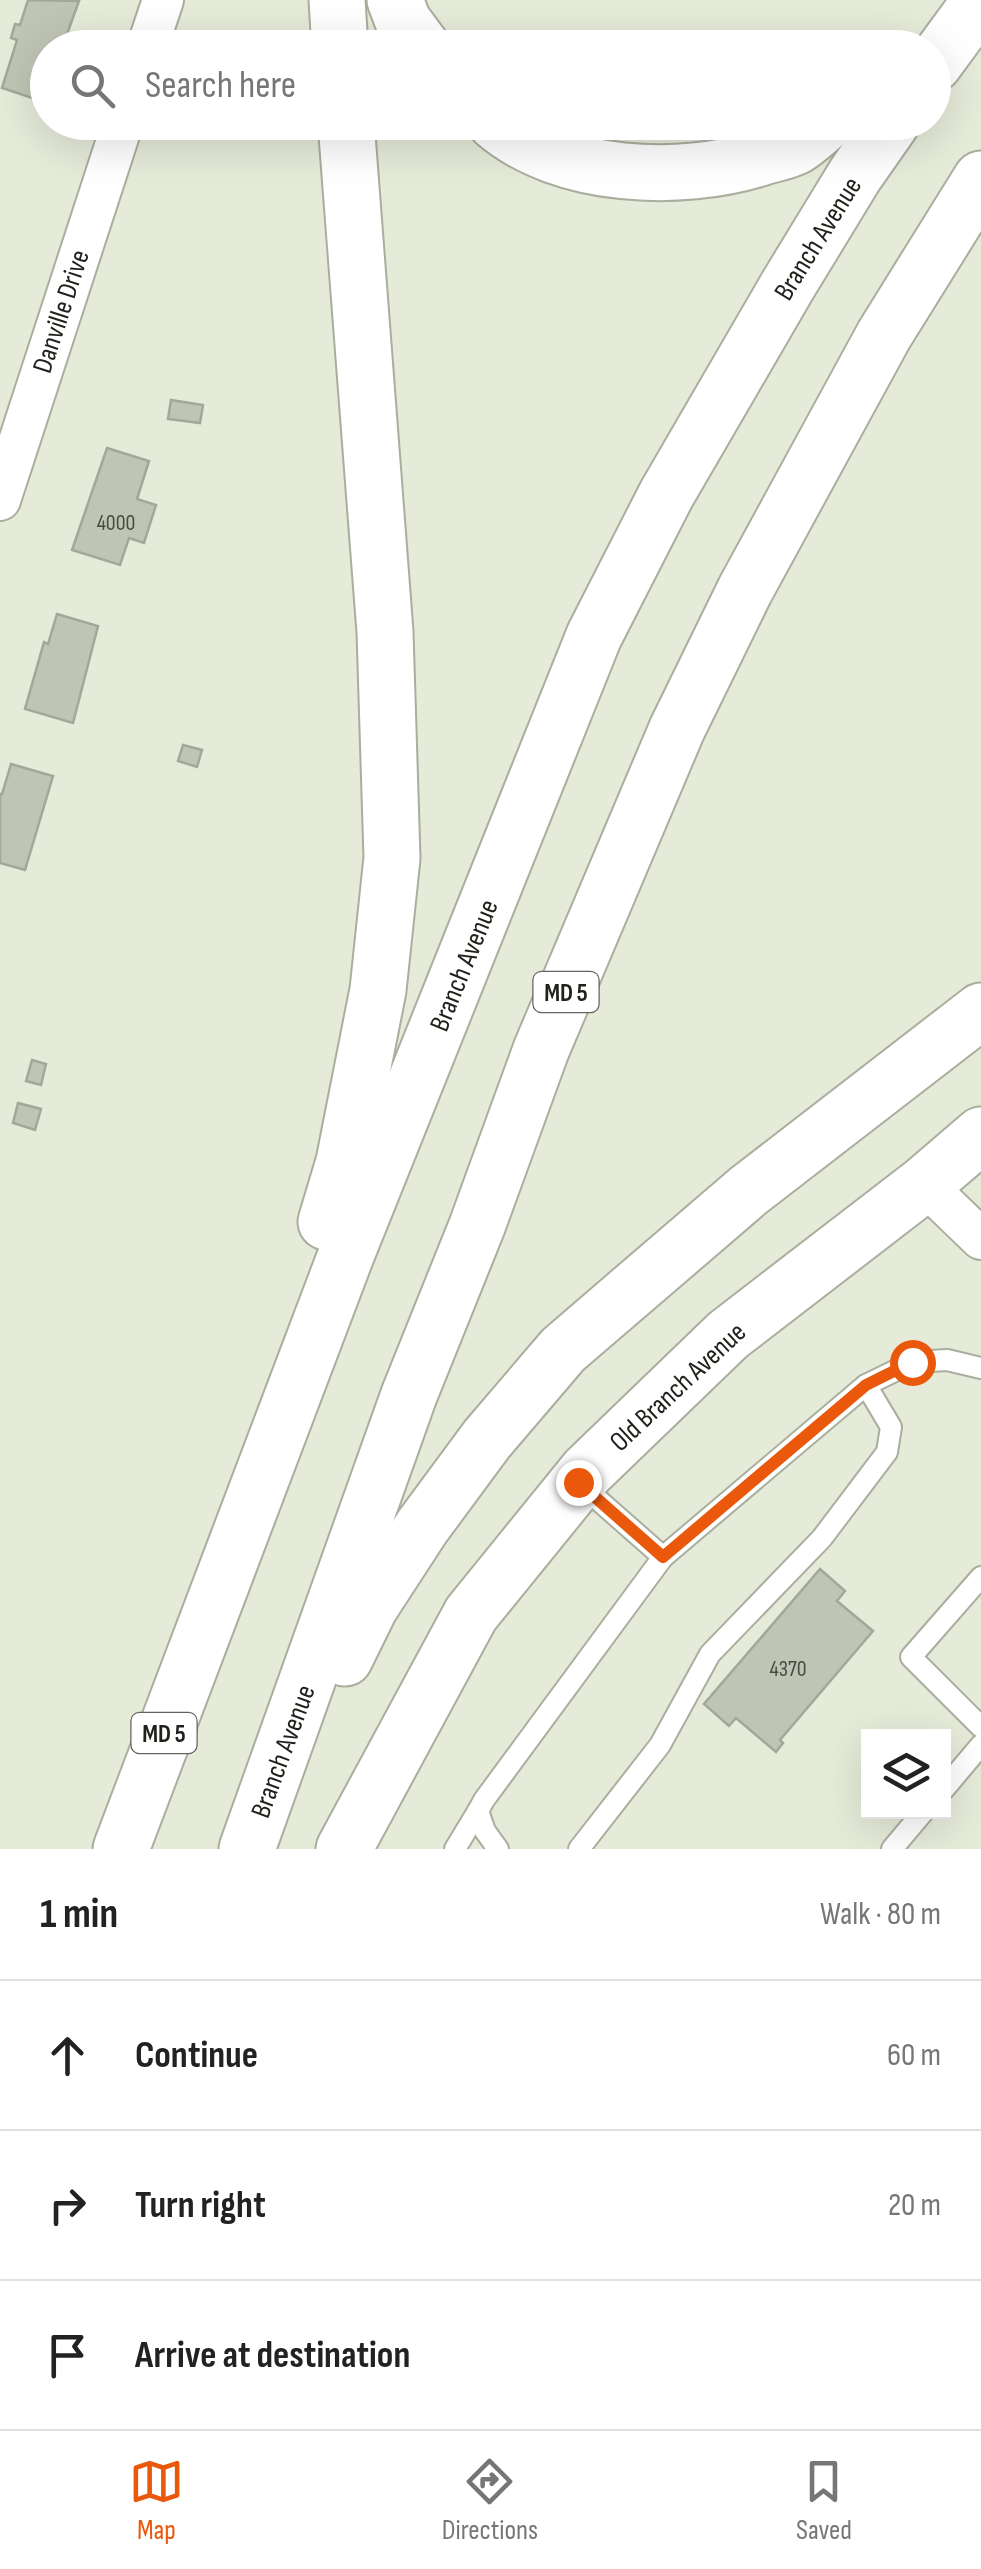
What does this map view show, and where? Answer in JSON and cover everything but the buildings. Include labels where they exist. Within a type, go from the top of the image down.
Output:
[{"type":"main road","points":[[337,0],[339,30]]},
{"type":"main road","points":[[395,0],[409,30]]},
{"type":"main road","points":[[921,30],[949,0]]},
{"type":"main road","points":[[951,41],[981,0]]},
{"type":"main road","points":[[206,1618],[344,1162],[378,990],[392,858],[385,632],[347,140]]},
{"type":"main road","points":[[518,140],[586,165],[658,174],[725,169],[795,147],[804,140]]},
{"type":"main road","name":"Branch Avenue","points":[[121,1849],[346,1255],[594,636],[666,496],[769,318],[880,140]]},
{"type":"main road","name":"Branch Avenue","points":[[249,1849],[409,1395],[477,1226],[541,1050],[677,728],[746,590],[884,336],[981,179]]},
{"type":"main road","points":[[249,1849],[370,1607],[422,1527],[488,1439],[564,1350],[748,1191],[981,1011]]},
{"type":"main road","name":"Old Branch Avenue","points":[[344,1849],[471,1614],[578,1482],[728,1335],[924,1184],[981,1135]]},
{"type":"street","points":[[154,30],[163,0]]},
{"type":"street","name":"Danville Drive","points":[[0,500],[7,450],[116,140]]},
{"type":"street","points":[[924,1184],[981,1238]]},
{"type":"lane","points":[[456,1849],[478,1811],[663,1557],[866,1385],[912,1362],[947,1360],[981,1368]]},
{"type":"lane","points":[[578,1849],[660,1745],[710,1654],[822,1538],[887,1452],[891,1427],[866,1385]]},
{"type":"lane","points":[[578,1482],[663,1557]]},
{"type":"lane","points":[[981,1577],[911,1657],[981,1727]]},
{"type":"lane","points":[[951,1781],[981,1746]]},
{"type":"lane","points":[[478,1811],[485,1831],[498,1849]]},
{"type":"lane","points":[[892,1849],[918,1819]]},
{"type":"route","points":[[578,1482],[663,1557],[866,1385],[912,1362]]}]
